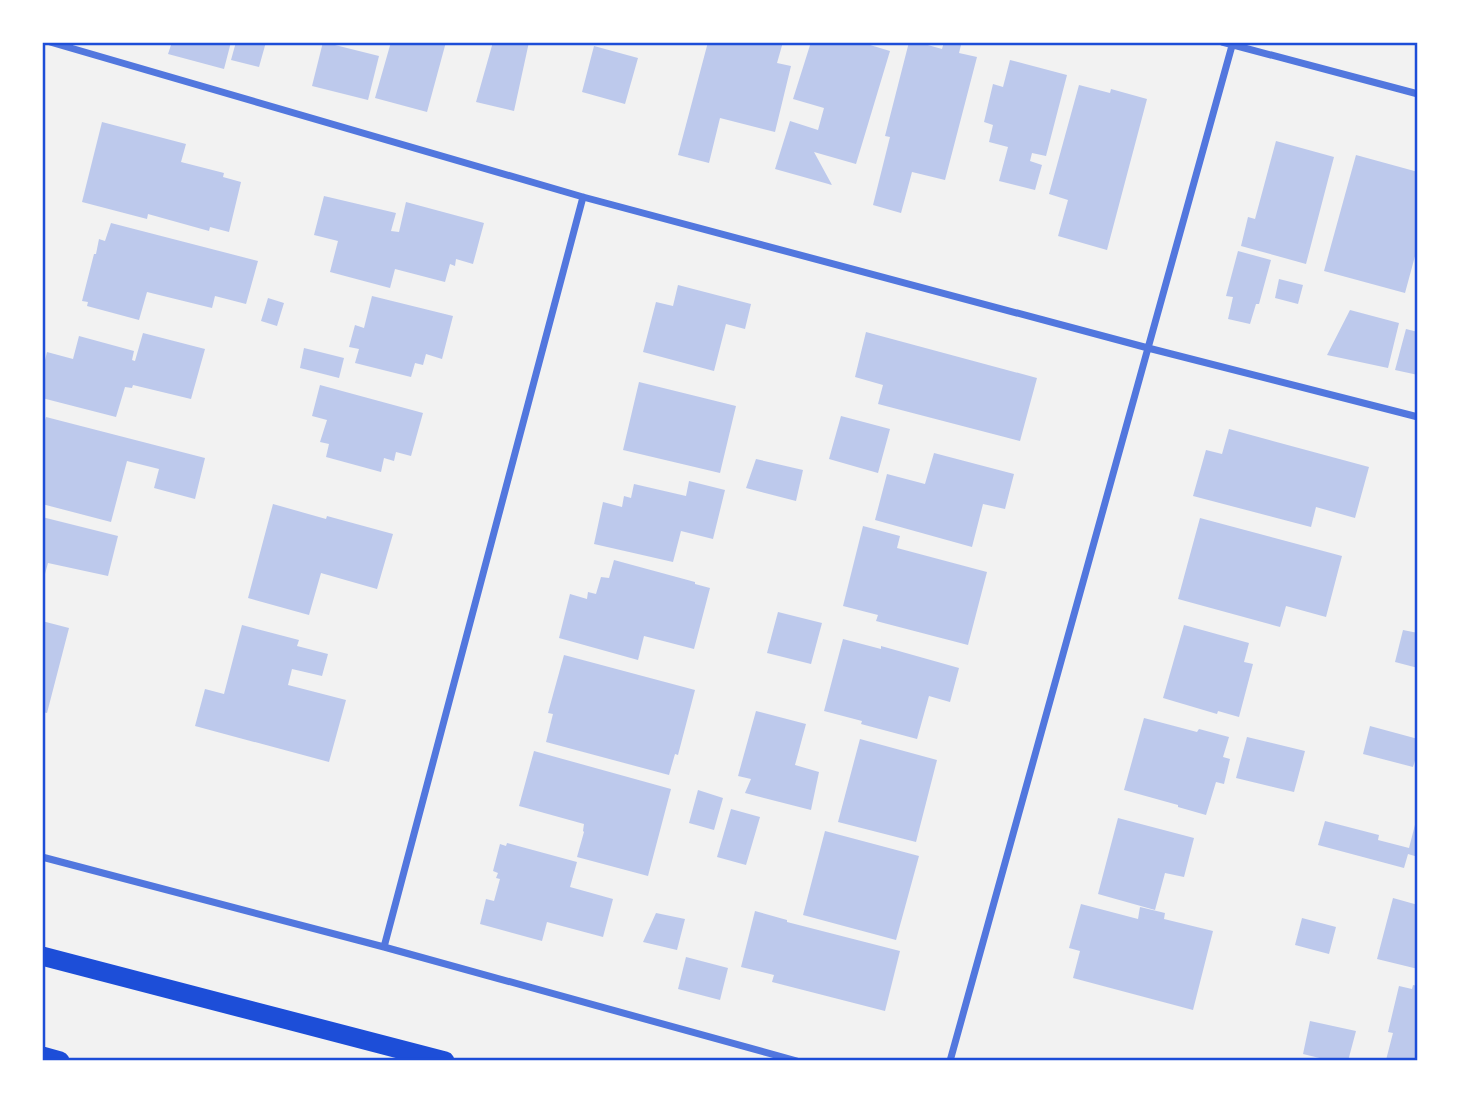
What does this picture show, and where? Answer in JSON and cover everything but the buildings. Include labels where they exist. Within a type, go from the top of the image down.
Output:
[{"type":"highway","points":[[42,956],[445,1061]]},
{"type":"highway","points":[[42,1056],[60,1061]]},
{"type":"street","points":[[50,42],[583,197],[1418,417]]},
{"type":"street","points":[[1222,42],[1418,94]]},
{"type":"street","points":[[950,1061],[1232,43]]},
{"type":"street","points":[[384,947],[583,197]]},
{"type":"street","points":[[42,857],[384,947],[797,1061]]}]
